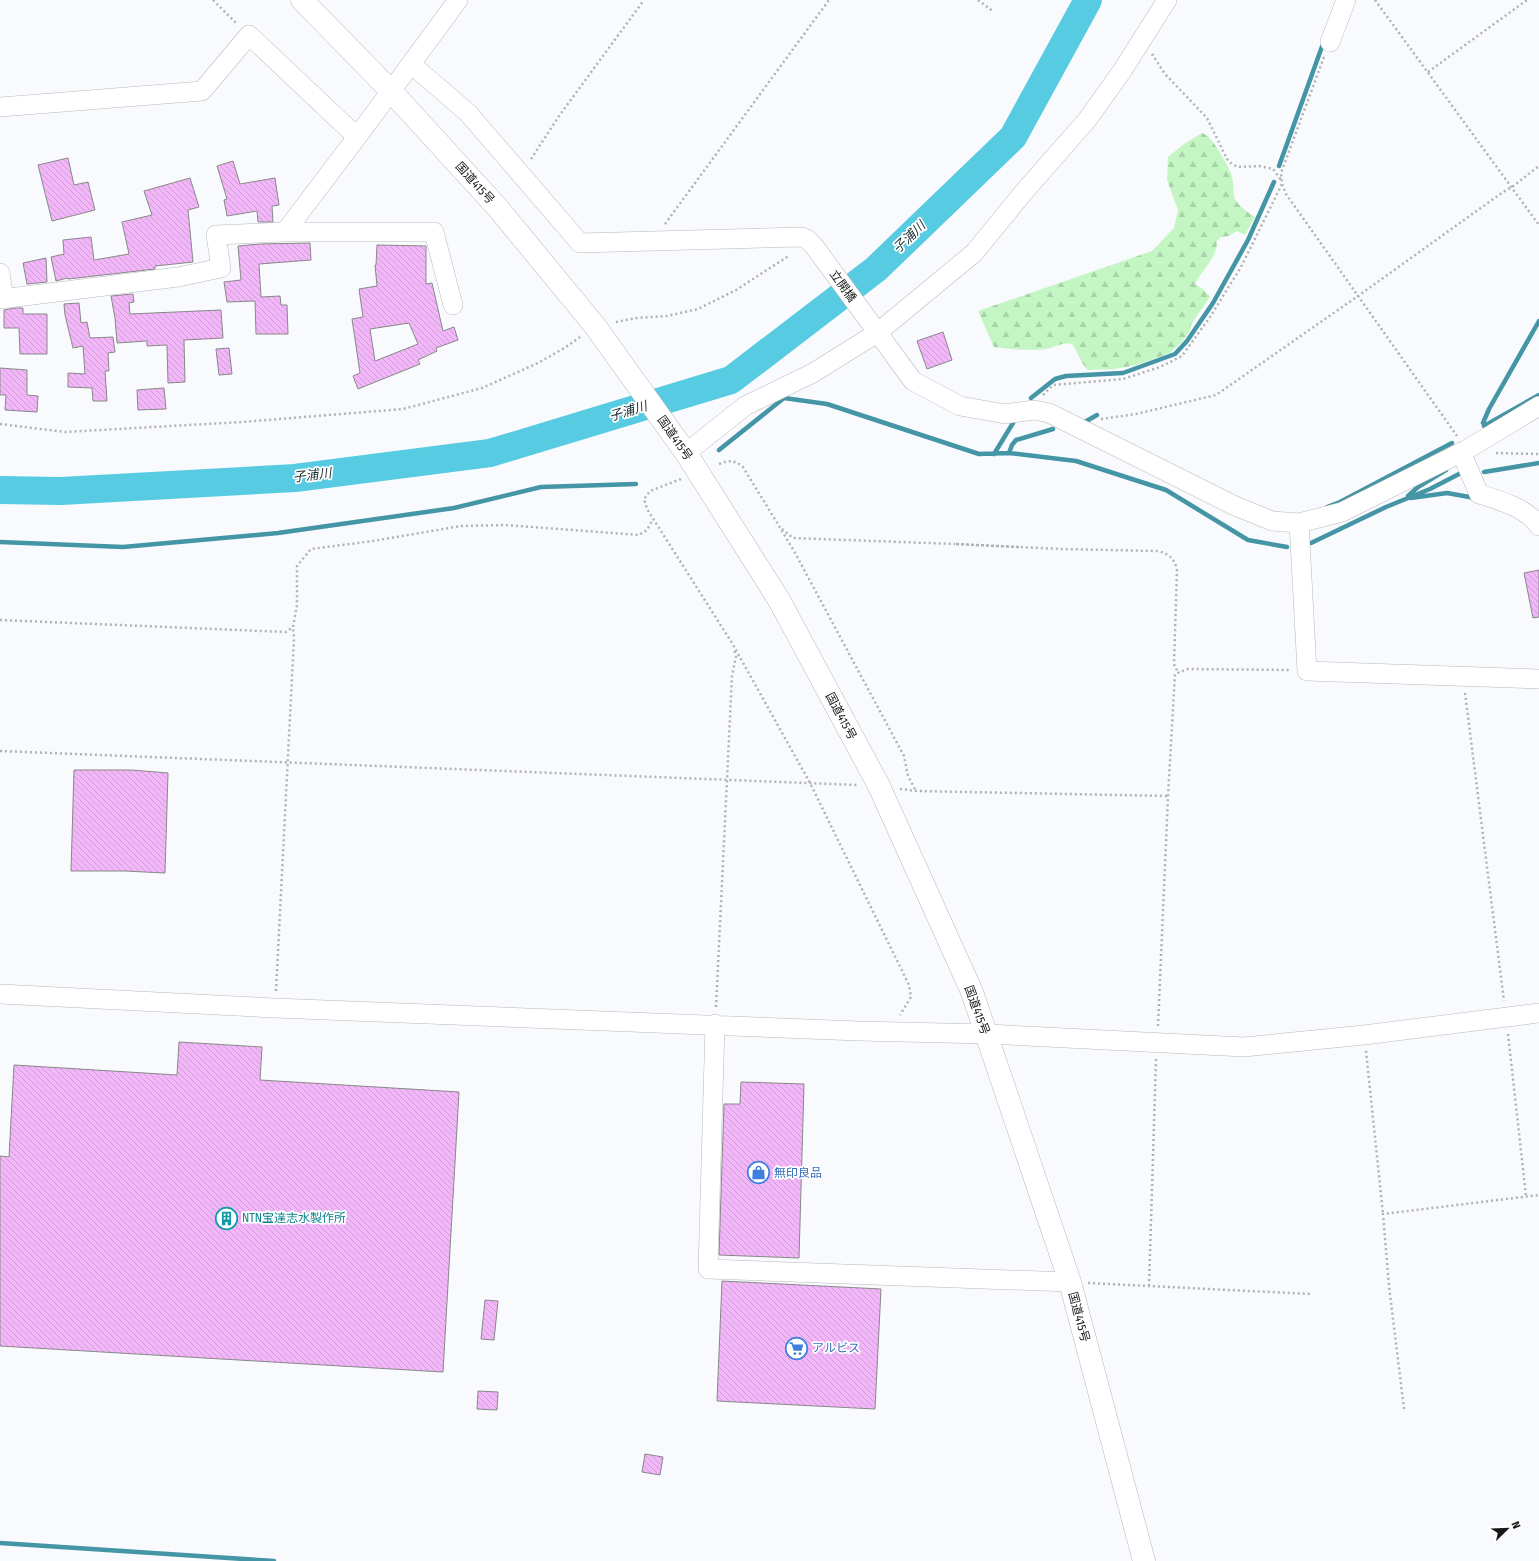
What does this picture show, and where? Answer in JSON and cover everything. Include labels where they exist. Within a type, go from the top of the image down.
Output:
[{"type":"highway","name":"国道415号","points":[[302,0],[391,90],[497,207],[599,332],[682,446],[779,600],[879,786],[972,992],[1070,1282],[1144,1561]]},
{"type":"street","points":[[285,232],[358,137],[458,0]]},
{"type":"street","points":[[682,446],[745,406],[813,373],[874,330],[974,253],[1023,193],[1087,120],[1142,40],[1167,0]]},
{"type":"street","points":[[1330,42],[1346,0]]},
{"type":"street","points":[[0,107],[202,91],[249,36],[358,137]]},
{"type":"street","points":[[411,64],[468,113],[580,243],[653,240],[796,238]]},
{"type":"street","points":[[0,273],[2,299],[178,277],[220,268],[216,236],[285,232],[434,232],[453,304]]},
{"type":"street","name":"立開橋","points":[[796,238],[802,237],[807,239],[814,246],[874,330],[913,381],[960,406],[1005,414],[1034,410]]},
{"type":"street","points":[[1034,410],[1048,413],[1090,432],[1233,505],[1272,521],[1299,523],[1342,512],[1464,451],[1539,406]]},
{"type":"street","points":[[1464,451],[1479,494],[1509,503],[1536,522],[1539,526]]},
{"type":"street","points":[[1299,523],[1307,670],[1539,679]]},
{"type":"street","points":[[0,994],[275,1008],[899,1032],[987,1034],[1244,1047],[1364,1035],[1539,1013]]},
{"type":"street","points":[[715,1024],[708,1269],[1070,1282]]},
{"type":"path","points":[[213,0],[249,36]]},
{"type":"path","points":[[521,175],[559,116],[644,0]]},
{"type":"path","points":[[653,240],[829,0]]},
{"type":"path","points":[[978,0],[994,12]]},
{"type":"path","points":[[1375,0],[1539,225]]},
{"type":"path","points":[[1428,72],[1527,0]]},
{"type":"path","points":[[1142,40],[1165,74],[1206,118],[1227,159],[1238,167],[1259,166],[1273,169],[1282,182]]},
{"type":"path","points":[[1330,42],[1281,173],[1282,182],[1286,194],[1462,442],[1464,451]]},
{"type":"path","points":[[1090,432],[1097,420],[1136,414],[1216,395],[1512,187],[1539,166]]},
{"type":"path","points":[[1034,410],[1037,401],[1053,385],[1123,379],[1160,367],[1182,356],[1210,318],[1241,267],[1282,182]]},
{"type":"path","points":[[0,424],[64,432],[242,422],[403,410],[482,388],[516,374],[617,322],[667,316],[698,310],[736,290],[789,256],[798,248],[796,238]]},
{"type":"path","points":[[1495,452],[1539,454]]},
{"type":"path","points":[[719,464],[735,461],[743,467],[779,526],[794,551],[904,756],[908,776],[917,791],[1168,796]]},
{"type":"path","points":[[685,478],[650,491],[644,499],[646,509],[732,643],[810,783],[909,986],[912,998],[900,1014],[899,1032]]},
{"type":"path","points":[[275,1008],[294,638],[293,627],[297,605],[297,566],[311,549],[373,541],[461,526],[506,525],[639,535],[647,530],[653,519]]},
{"type":"path","points":[[779,526],[793,538],[1018,547]]},
{"type":"path","points":[[955,544],[1061,550],[1158,551],[1172,557],[1178,570],[1174,664],[1176,669],[1180,672]]},
{"type":"path","points":[[0,620],[286,632],[293,627]]},
{"type":"path","points":[[715,1024],[732,676],[736,656],[732,643]]},
{"type":"path","points":[[1149,1286],[1157,1043],[1175,674],[1188,669],[1307,670]]},
{"type":"path","points":[[1463,677],[1506,1017],[1526,1196]]},
{"type":"path","points":[[0,751],[287,761],[879,786]]},
{"type":"path","points":[[1364,1035],[1389,1286],[1404,1409]]},
{"type":"path","points":[[1383,1214],[1539,1195]]},
{"type":"path","points":[[1070,1282],[1311,1294]]},
{"type":"green space","points":[[1202,133],[1206,135],[1214,144],[1229,168],[1233,179],[1235,199],[1243,208],[1255,217],[1245,235],[1237,231],[1229,236],[1221,237],[1217,241],[1215,253],[1212,259],[1195,284],[1204,290],[1210,297],[1192,323],[1189,332],[1181,343],[1170,353],[1136,365],[1115,369],[1088,370],[1072,344],[1064,344],[1038,350],[1019,350],[994,347],[978,311],[1152,251],[1174,228],[1178,210],[1167,180],[1168,157],[1184,144]]},
{"type":"building","points":[[68,158],[74,185],[88,182],[95,210],[52,221],[38,165]]},
{"type":"building","points":[[233,161],[240,184],[275,178],[279,205],[272,206],[273,222],[258,222],[257,211],[227,216],[224,200],[227,199],[217,166]]},
{"type":"building","points":[[190,178],[199,207],[188,210],[193,262],[155,266],[155,269],[67,278],[56,281],[51,257],[64,254],[63,240],[91,237],[94,260],[129,254],[122,222],[152,215],[144,191]]},
{"type":"building","points":[[310,243],[311,260],[259,264],[261,297],[280,296],[281,305],[287,305],[288,334],[256,334],[255,301],[227,302],[224,282],[241,280],[238,246]]},
{"type":"building","points":[[377,245],[426,246],[426,284],[432,283],[443,331],[454,327],[458,340],[436,348],[437,351],[418,360],[420,364],[358,389],[353,376],[360,373],[352,319],[363,317],[359,289],[377,286]],"holes":[[[409,323],[418,344],[375,361],[370,329]]]},
{"type":"building","points":[[46,258],[47,282],[27,284],[23,263]]},
{"type":"building","points":[[133,294],[134,302],[129,303],[130,314],[221,310],[223,338],[184,340],[185,382],[168,383],[167,345],[147,346],[147,341],[117,343],[111,296]]},
{"type":"building","points":[[79,303],[81,323],[87,322],[90,338],[113,337],[115,352],[108,353],[109,371],[105,371],[107,401],[93,401],[92,388],[68,387],[68,373],[85,374],[83,346],[73,348],[65,315],[64,304]]},
{"type":"building","points":[[23,308],[23,314],[47,314],[47,354],[20,354],[19,328],[4,328],[4,310]]},
{"type":"building","points":[[943,332],[952,360],[927,369],[917,341]]},
{"type":"building","points":[[229,348],[232,374],[219,375],[216,349]]},
{"type":"building","points":[[0,368],[27,370],[27,395],[38,396],[37,412],[5,410],[6,395],[0,395]]},
{"type":"building","points":[[164,388],[166,409],[138,410],[137,390]]},
{"type":"building","points":[[1539,570],[1539,617],[1533,618],[1524,573]]},
{"type":"building","points":[[74,770],[132,770],[168,773],[165,873],[71,871]]},
{"type":"building","name":"NTN宝達志水製作所","points":[[179,1042],[262,1047],[260,1080],[459,1092],[443,1372],[0,1346],[0,1156],[9,1157],[14,1065],[177,1075]]},
{"type":"building","points":[[741,1082],[804,1084],[799,1258],[719,1255],[724,1104],[740,1104]]},
{"type":"building","points":[[722,1281],[881,1289],[875,1409],[717,1401]]},
{"type":"building","points":[[485,1300],[498,1301],[494,1340],[481,1339]]},
{"type":"building","points":[[478,1391],[498,1392],[497,1410],[477,1409]]},
{"type":"building","points":[[645,1454],[663,1457],[660,1475],[642,1472]]},
{"type":"waterway","name":"子浦川","points":[[0,490],[61,491],[295,478],[490,453],[731,380],[876,269],[1013,137],[1088,0]]},
{"type":"waterway","points":[[1279,166],[1324,41]]},
{"type":"waterway","points":[[1031,398],[1055,379],[1066,376],[1123,373],[1175,354],[1187,341],[1213,303],[1248,240],[1274,182]]},
{"type":"waterway","points":[[1483,423],[1489,409],[1539,321]]},
{"type":"waterway","points":[[1484,426],[1539,395]]},
{"type":"waterway","points":[[719,450],[784,398],[827,404],[979,454],[1009,453],[1076,461],[1166,490],[1248,540],[1287,547]]},
{"type":"waterway","points":[[1083,423],[1097,415]]},
{"type":"waterway","points":[[994,454],[1013,423]]},
{"type":"waterway","points":[[1009,453],[1016,440],[1053,429]]},
{"type":"waterway","points":[[1327,507],[1340,502],[1452,443]]},
{"type":"waterway","points":[[1484,472],[1539,463]]},
{"type":"waterway","points":[[1408,496],[1418,487],[1446,470]]},
{"type":"waterway","points":[[1311,543],[1386,507],[1430,489],[1459,474]]},
{"type":"waterway","points":[[0,542],[123,547],[278,533],[454,508],[541,487],[636,484]]},
{"type":"waterway","points":[[1411,498],[1447,493],[1475,498]]},
{"type":"waterway","points":[[0,1543],[274,1561]]},
{"type":"place","name":"無印良品","points":[[759,1173]]},
{"type":"place","name":"NTN宝達志水製作所","points":[[226,1218]]},
{"type":"place","name":"アルビス","points":[[796,1348]]}]
